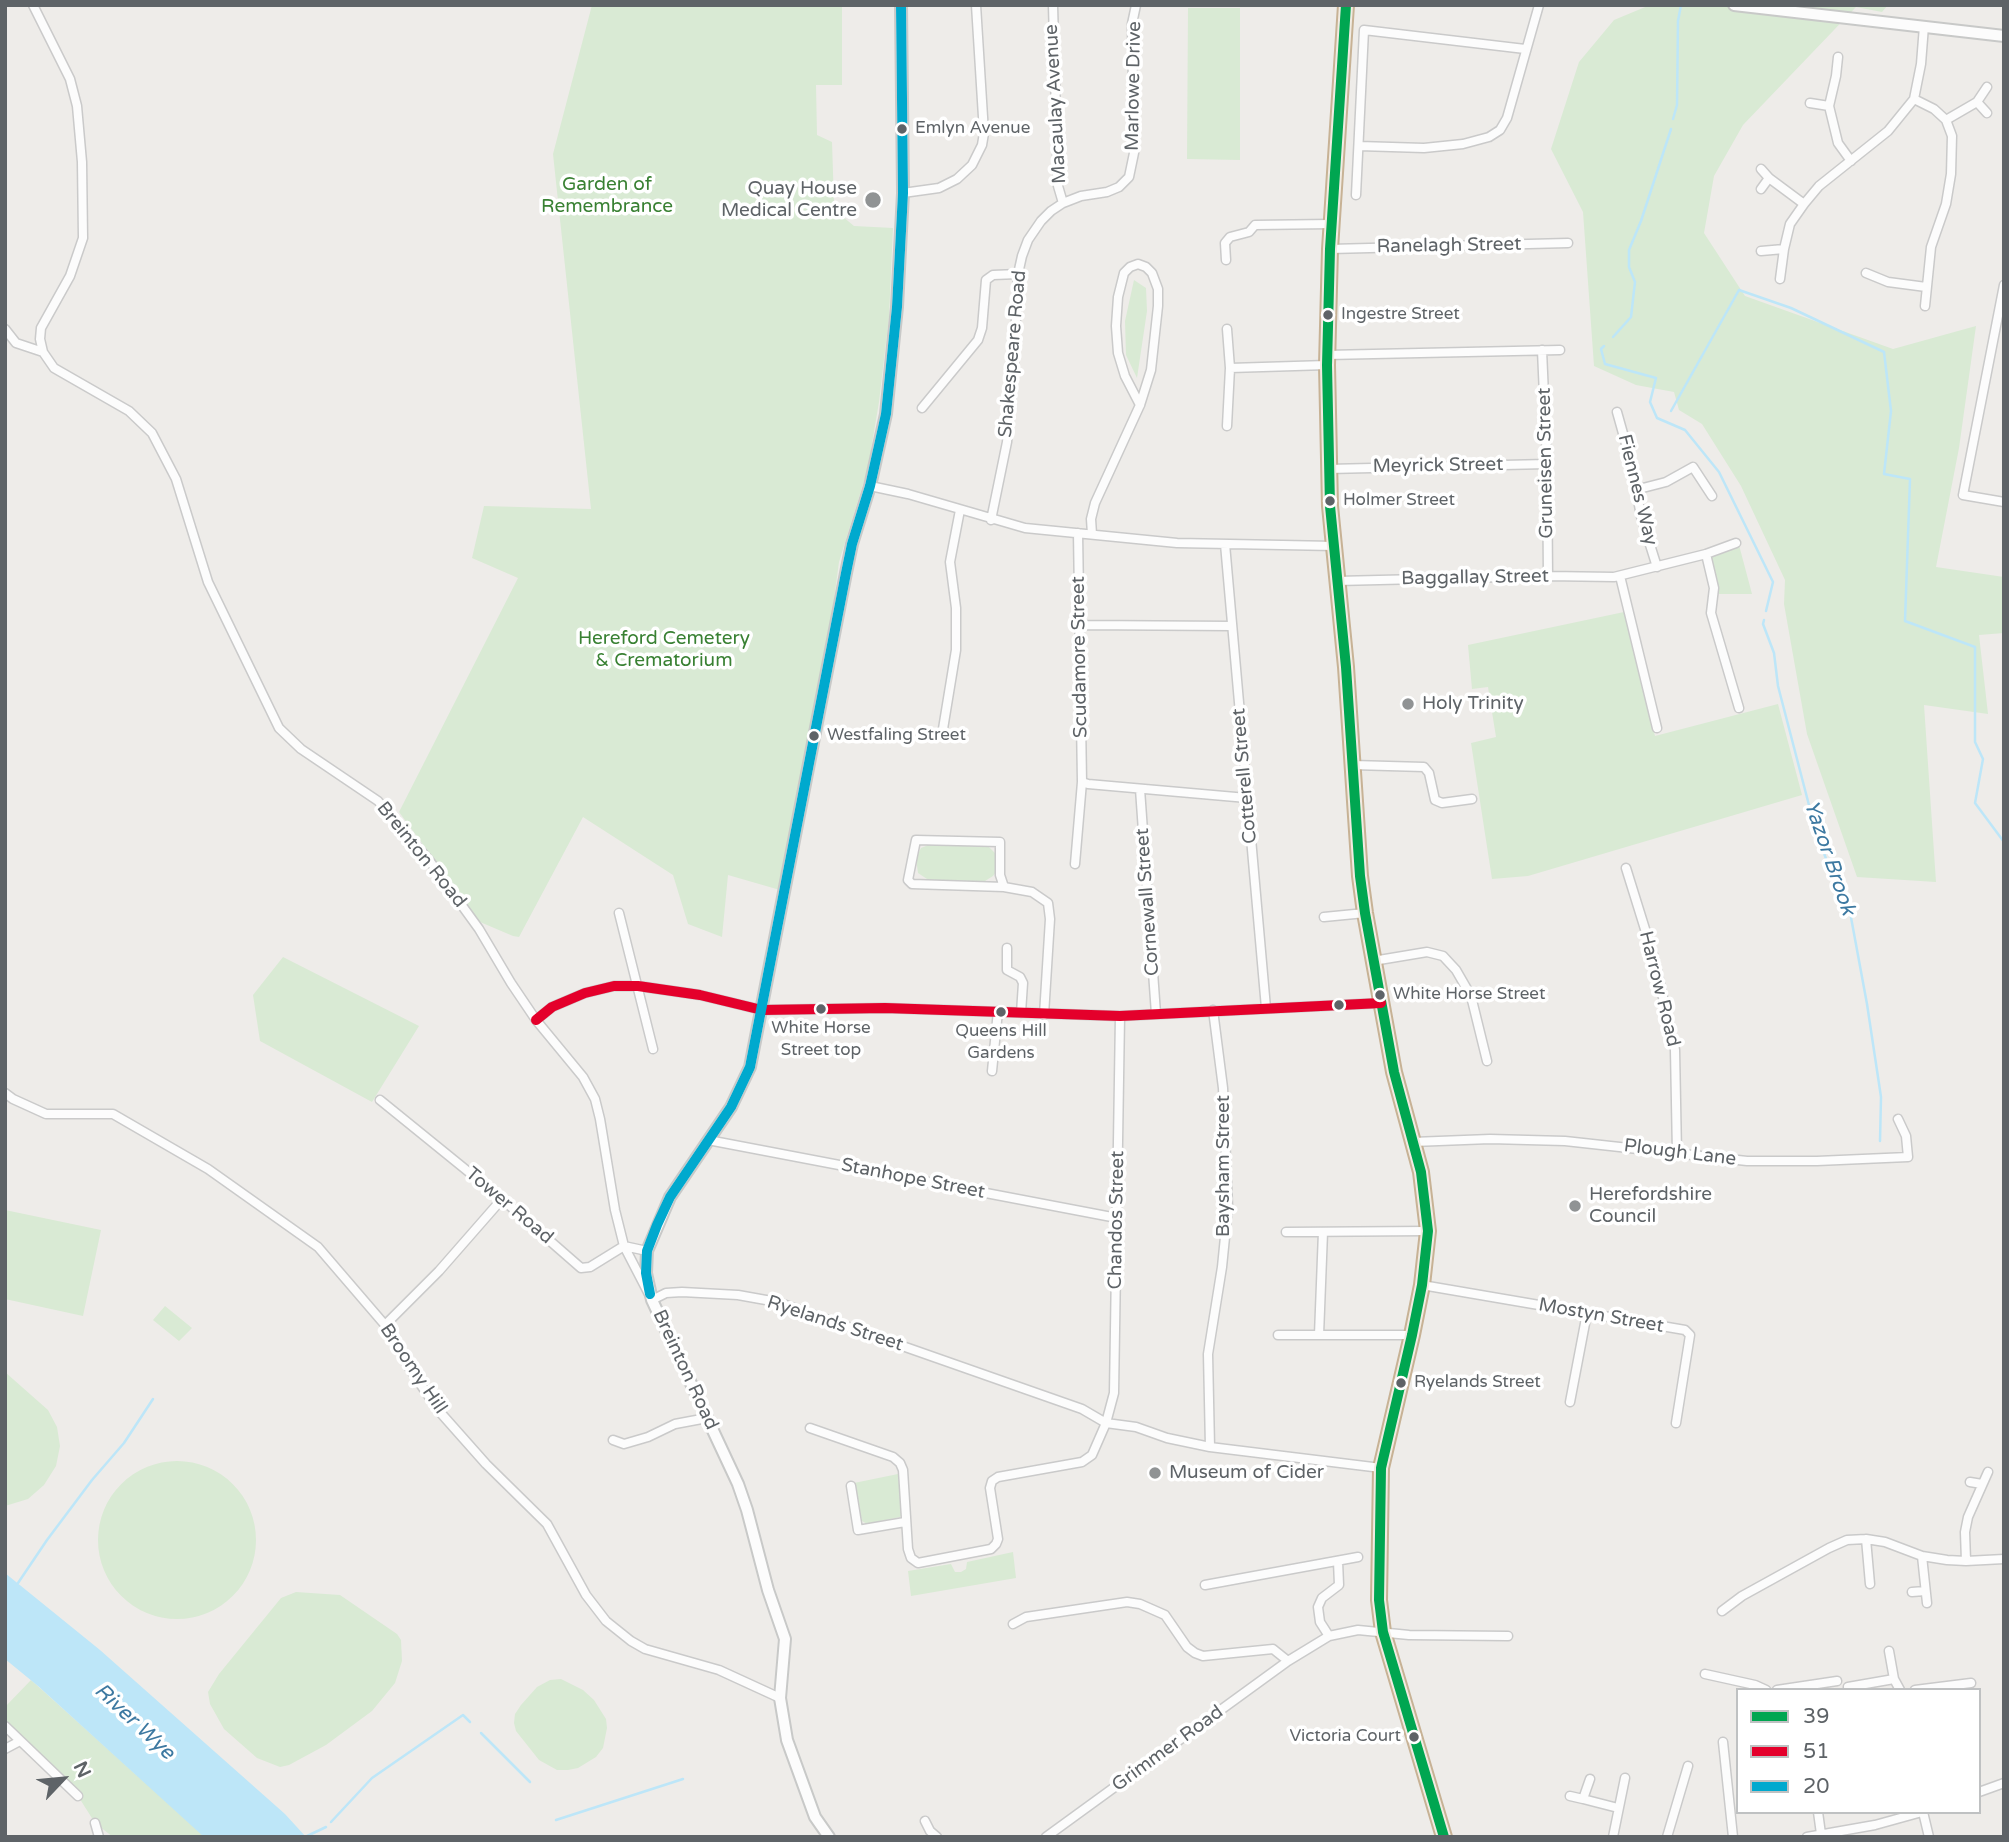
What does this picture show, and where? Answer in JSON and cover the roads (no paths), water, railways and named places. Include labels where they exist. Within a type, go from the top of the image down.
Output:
[{"type":"highway","points":[[1346,5],[1329,249],[1328,469],[1365,913],[1394,1072],[1421,1172],[1428,1231],[1422,1285],[1381,1468],[1379,1600],[1383,1632],[1444,1837]]},
{"type":"street","points":[[33,5],[70,79],[77,106],[82,162],[83,238],[70,276],[41,328],[43,352]]},
{"type":"street","points":[[652,1300],[646,1272],[647,1251],[670,1197],[743,1086],[750,1067],[852,544],[870,486],[886,414],[892,375],[903,193],[901,5]]},
{"type":"street","points":[[903,193],[939,188],[957,179],[972,165],[982,145],[984,133],[976,5]]},
{"type":"street","name":"Macaulay Avenue","points":[[1053,5],[1058,186],[1063,203]]},
{"type":"street","name":"Marlowe Drive","points":[[1063,203],[1081,196],[1107,192],[1119,187],[1129,177],[1134,153],[1132,24],[1136,5]]},
{"type":"street","points":[[1359,146],[1424,148],[1463,144],[1489,137],[1500,130],[1507,118],[1539,5]]},
{"type":"street","points":[[1734,5],[2004,36]]},
{"type":"street","points":[[1780,279],[1783,249],[1790,225],[1804,204],[1819,186],[1888,131],[1914,99],[1921,64],[1924,26]]},
{"type":"street","points":[[1356,195],[1364,30],[1525,49]]},
{"type":"street","points":[[1838,57],[1829,106],[1838,143],[1851,161]]},
{"type":"street","points":[[1340,85],[1362,87]]},
{"type":"street","points":[[1945,120],[1977,103],[1987,87]]},
{"type":"street","points":[[1914,99],[1934,109],[1945,120],[1952,136],[1951,174],[1946,204],[1931,247],[1925,306]]},
{"type":"street","points":[[1810,103],[1829,106]]},
{"type":"street","points":[[1977,103],[1987,113]]},
{"type":"street","points":[[1761,169],[1804,204]]},
{"type":"street","points":[[1761,189],[1769,178]]},
{"type":"street","name":"Shakespeare Road","points":[[991,520],[1007,442],[1018,274],[1028,240],[1041,221],[1063,203]]},
{"type":"street","points":[[1226,260],[1225,243],[1230,237],[1249,232],[1255,225],[1331,224]]},
{"type":"street","name":"Ranelagh Street","points":[[1329,249],[1568,243]]},
{"type":"street","points":[[1761,251],[1783,249]]},
{"type":"street","points":[[1092,534],[1091,519],[1095,503],[1140,405],[1151,370],[1158,289],[1152,273],[1138,264],[1124,272],[1118,297],[1116,326],[1118,353],[1125,376],[1140,405]]},
{"type":"street","points":[[1866,273],[1888,282],[1926,287]]},
{"type":"street","points":[[922,408],[978,340],[982,328],[986,280],[993,275],[1018,274]]},
{"type":"street","points":[[2004,285],[1964,495],[2004,502]]},
{"type":"street","name":"Breinton Road","points":[[5,329],[16,343],[43,352],[54,368],[129,411],[152,433],[176,479],[208,582],[279,728],[301,749],[379,801],[429,860],[479,929],[536,1020],[583,1077],[595,1099],[600,1119],[615,1210],[624,1246],[738,1484],[785,1639],[780,1698],[786,1740],[815,1817],[829,1837]]},
{"type":"street","points":[[1227,329],[1230,368],[1227,426]]},
{"type":"street","name":"Gruneisen Street","points":[[1542,350],[1548,576]]},
{"type":"street","points":[[1230,368],[1327,360],[1560,350]]},
{"type":"street","name":"Fiennes Way","points":[[1617,412],[1657,567]]},
{"type":"street","name":"Meyrick Street","points":[[1328,469],[1547,464]]},
{"type":"street","points":[[1635,490],[1666,482],[1693,467],[1712,496]]},
{"type":"street","points":[[870,486],[1025,528],[1177,543],[1334,546]]},
{"type":"street","points":[[942,735],[956,650],[956,608],[950,562],[960,510]]},
{"type":"street","name":"Scudamore Street","points":[[1075,864],[1083,782],[1079,533]]},
{"type":"street","name":"Baggallay Street","points":[[1336,581],[1617,577],[1706,554],[1736,543]]},
{"type":"street","name":"Cotterell Street","points":[[1225,544],[1266,1008]]},
{"type":"street","points":[[1706,554],[1714,589],[1711,613],[1739,708]]},
{"type":"street","points":[[1617,577],[1657,728]]},
{"type":"street","points":[[1080,625],[1232,626]]},
{"type":"street","points":[[1353,765],[1423,767],[1429,773],[1435,800],[1442,803],[1472,799]]},
{"type":"street","points":[[1083,782],[1087,785],[1247,798]]},
{"type":"street","name":"Cornewall Street","points":[[1140,789],[1156,1014]]},
{"type":"street","points":[[1004,887],[1000,875],[1000,842],[916,840],[908,880],[910,883],[1004,887],[1032,892],[1048,903],[1050,919],[1044,1015]]},
{"type":"street","name":"Harrow Road","points":[[1626,868],[1654,958],[1675,1050],[1677,1154]]},
{"type":"street","points":[[1324,917],[1365,913]]},
{"type":"street","points":[[619,914],[653,1049]]},
{"type":"street","points":[[1007,948],[1007,970],[1020,977],[1023,983],[1021,1013]]},
{"type":"street","points":[[1373,961],[1427,952],[1443,956],[1471,996],[1487,1061]]},
{"type":"street","points":[[536,1020],[552,1007],[585,993],[614,986],[638,986],[700,995],[762,1010],[885,1008],[1120,1017],[1381,1003]]},
{"type":"street","name":"Baysham Street","points":[[1210,1447],[1208,1354],[1228,1207],[1223,1088],[1213,1010]]},
{"type":"street","points":[[992,1071],[998,1011]]},
{"type":"street","name":"Chandos Street","points":[[905,1522],[908,1549],[911,1558],[918,1563],[991,1549],[998,1539],[990,1488],[992,1481],[998,1477],[1088,1460],[1106,1423],[1114,1393],[1120,1017]]},
{"type":"street","name":"Broomy Hill","points":[[5,1093],[46,1114],[113,1114],[208,1169],[318,1247],[385,1325],[410,1369],[439,1411],[486,1464],[547,1524],[586,1595],[606,1621],[645,1649],[719,1671],[780,1698]]},
{"type":"street","name":"Tower Road","points":[[380,1100],[502,1199],[581,1268],[590,1267],[624,1246]]},
{"type":"street","name":"Plough Lane","points":[[1413,1142],[1565,1140],[1747,1161],[1908,1157],[1906,1136],[1898,1119]]},
{"type":"street","name":"Stanhope Street","points":[[708,1140],[1117,1218]]},
{"type":"street","points":[[385,1325],[439,1271],[502,1199]]},
{"type":"street","points":[[1286,1232],[1428,1231]]},
{"type":"street","points":[[1319,1335],[1323,1232]]},
{"type":"street","points":[[624,1246],[647,1251]]},
{"type":"street","name":"Mostyn Street","points":[[1422,1285],[1688,1332],[1676,1423]]},
{"type":"street","name":"Ryelands Street","points":[[652,1300],[666,1293],[682,1292],[738,1295],[777,1303],[1082,1409],[1106,1423],[1136,1427],[1167,1438],[1210,1447],[1381,1468]]},
{"type":"street","points":[[1570,1402],[1587,1313]]},
{"type":"street","points":[[1278,1335],[1412,1335]]},
{"type":"street","points":[[613,1440],[624,1444],[648,1437],[675,1424],[707,1418]]},
{"type":"street","points":[[810,1428],[897,1460],[903,1470],[905,1522],[858,1530],[851,1486]]},
{"type":"street","points":[[1966,1562],[1965,1532],[1988,1472]]},
{"type":"street","points":[[1970,1482],[1982,1484]]},
{"type":"street","points":[[1866,1539],[1870,1584]]},
{"type":"street","points":[[1723,1611],[1742,1596],[1847,1540],[1885,1542],[1922,1556],[1966,1562],[2004,1559]]},
{"type":"street","points":[[1922,1556],[1927,1603]]},
{"type":"street","points":[[1205,1585],[1359,1557]]},
{"type":"street","points":[[1329,1636],[1320,1622],[1318,1607],[1322,1598],[1339,1585],[1338,1561]]},
{"type":"street","points":[[1859,1571],[1869,1570]]},
{"type":"street","points":[[1912,1592],[1925,1591]]},
{"type":"street","points":[[1013,1624],[1026,1617],[1127,1602],[1140,1604],[1165,1615],[1187,1647],[1203,1656],[1273,1650],[1288,1661]]},
{"type":"street","name":"Grimmer Road","points":[[1046,1837],[1288,1661],[1329,1636],[1358,1630],[1409,1635],[1508,1636]]},
{"type":"street","points":[[1889,1651],[1894,1679],[1899,1688]]},
{"type":"street","points":[[1705,1674],[1762,1688]]},
{"type":"street","points":[[1848,1687],[1894,1679]]},
{"type":"street","points":[[1801,1688],[1837,1681]]},
{"type":"street","points":[[1931,1688],[1972,1683]]},
{"type":"street","points":[[5,1726],[78,1796]]},
{"type":"street","points":[[5,1749],[20,1741]]},
{"type":"street","points":[[1723,1742],[1733,1793],[1733,1837]]},
{"type":"street","points":[[1667,1837],[1688,1766]]},
{"type":"street","points":[[1613,1837],[1625,1778]]},
{"type":"street","points":[[1583,1799],[1590,1779]]},
{"type":"street","points":[[1981,1791],[2004,1783]]},
{"type":"street","points":[[1570,1796],[1618,1808]]},
{"type":"street","points":[[1818,1814],[1821,1834]]},
{"type":"street","points":[[1807,1837],[1875,1825],[1916,1814]]},
{"type":"street","points":[[1923,1814],[1929,1837]]},
{"type":"street","points":[[925,1821],[937,1837]]},
{"type":"street","points":[[94,1823],[99,1837]]},
{"type":"water","name":"River Wye","points":[[5,1573],[100,1650],[285,1814],[306,1837],[204,1837],[5,1659]]},
{"type":"waterway","name":"Yazor Brook","points":[[1673,119],[1677,105],[1678,21],[1681,5]]},
{"type":"waterway","name":"Yazor Brook","points":[[1613,337],[1631,317],[1635,282],[1629,267],[1629,250],[1671,129]]},
{"type":"waterway","points":[[1671,411],[1739,290],[1791,308],[1884,352],[1891,411],[1884,474],[1910,479],[1905,621],[1975,647],[1975,742],[1983,759],[1975,803],[2004,842]]},
{"type":"waterway","name":"Yazor Brook","points":[[1604,346],[1601,349],[1605,364],[1656,378],[1650,402],[1657,418],[1685,430],[1719,472],[1773,582],[1766,611]]},
{"type":"waterway","name":"Yazor Brook","points":[[1764,620],[1810,809],[1820,828],[1822,848],[1834,880],[1850,912],[1881,1097],[1880,1141]]},
{"type":"waterway","points":[[18,1583],[92,1480],[124,1443],[153,1399]]},
{"type":"waterway","points":[[331,1822],[372,1778],[463,1715],[470,1722]]},
{"type":"waterway","points":[[481,1733],[530,1782]]},
{"type":"waterway","points":[[556,1820],[683,1779]]},
{"type":"waterway","points":[[305,1837],[326,1827]]},
{"type":"place","name":"Emlyn Avenue","points":[[902,129]]},
{"type":"place","name":"Quay House Medical Centre","points":[[873,200]]},
{"type":"place","name":"Ingestre Street","points":[[1328,315]]},
{"type":"place","name":"Holmer Street","points":[[1330,501]]},
{"type":"place","name":"Holy Trinity","points":[[1408,704]]},
{"type":"place","name":"Westfaling Street","points":[[814,736]]},
{"type":"place","name":"White Horse Street","points":[[1380,995]]},
{"type":"place","name":"White Horse Street top","points":[[821,1009]]},
{"type":"place","name":"Queens Hill Gardens","points":[[1001,1012]]},
{"type":"place","name":"Herefordshire Council","points":[[1575,1206]]},
{"type":"place","name":"Ryelands Street","points":[[1401,1383]]},
{"type":"place","name":"Museum of Cider","points":[[1155,1473]]},
{"type":"place","name":"Victoria Court","points":[[1414,1737]]},
{"type":"park label","name":"Garden of Remembrance","points":[[607,196]]},
{"type":"park label","name":"Hereford Cemetery & Crematorium","points":[[664,650]]}]
